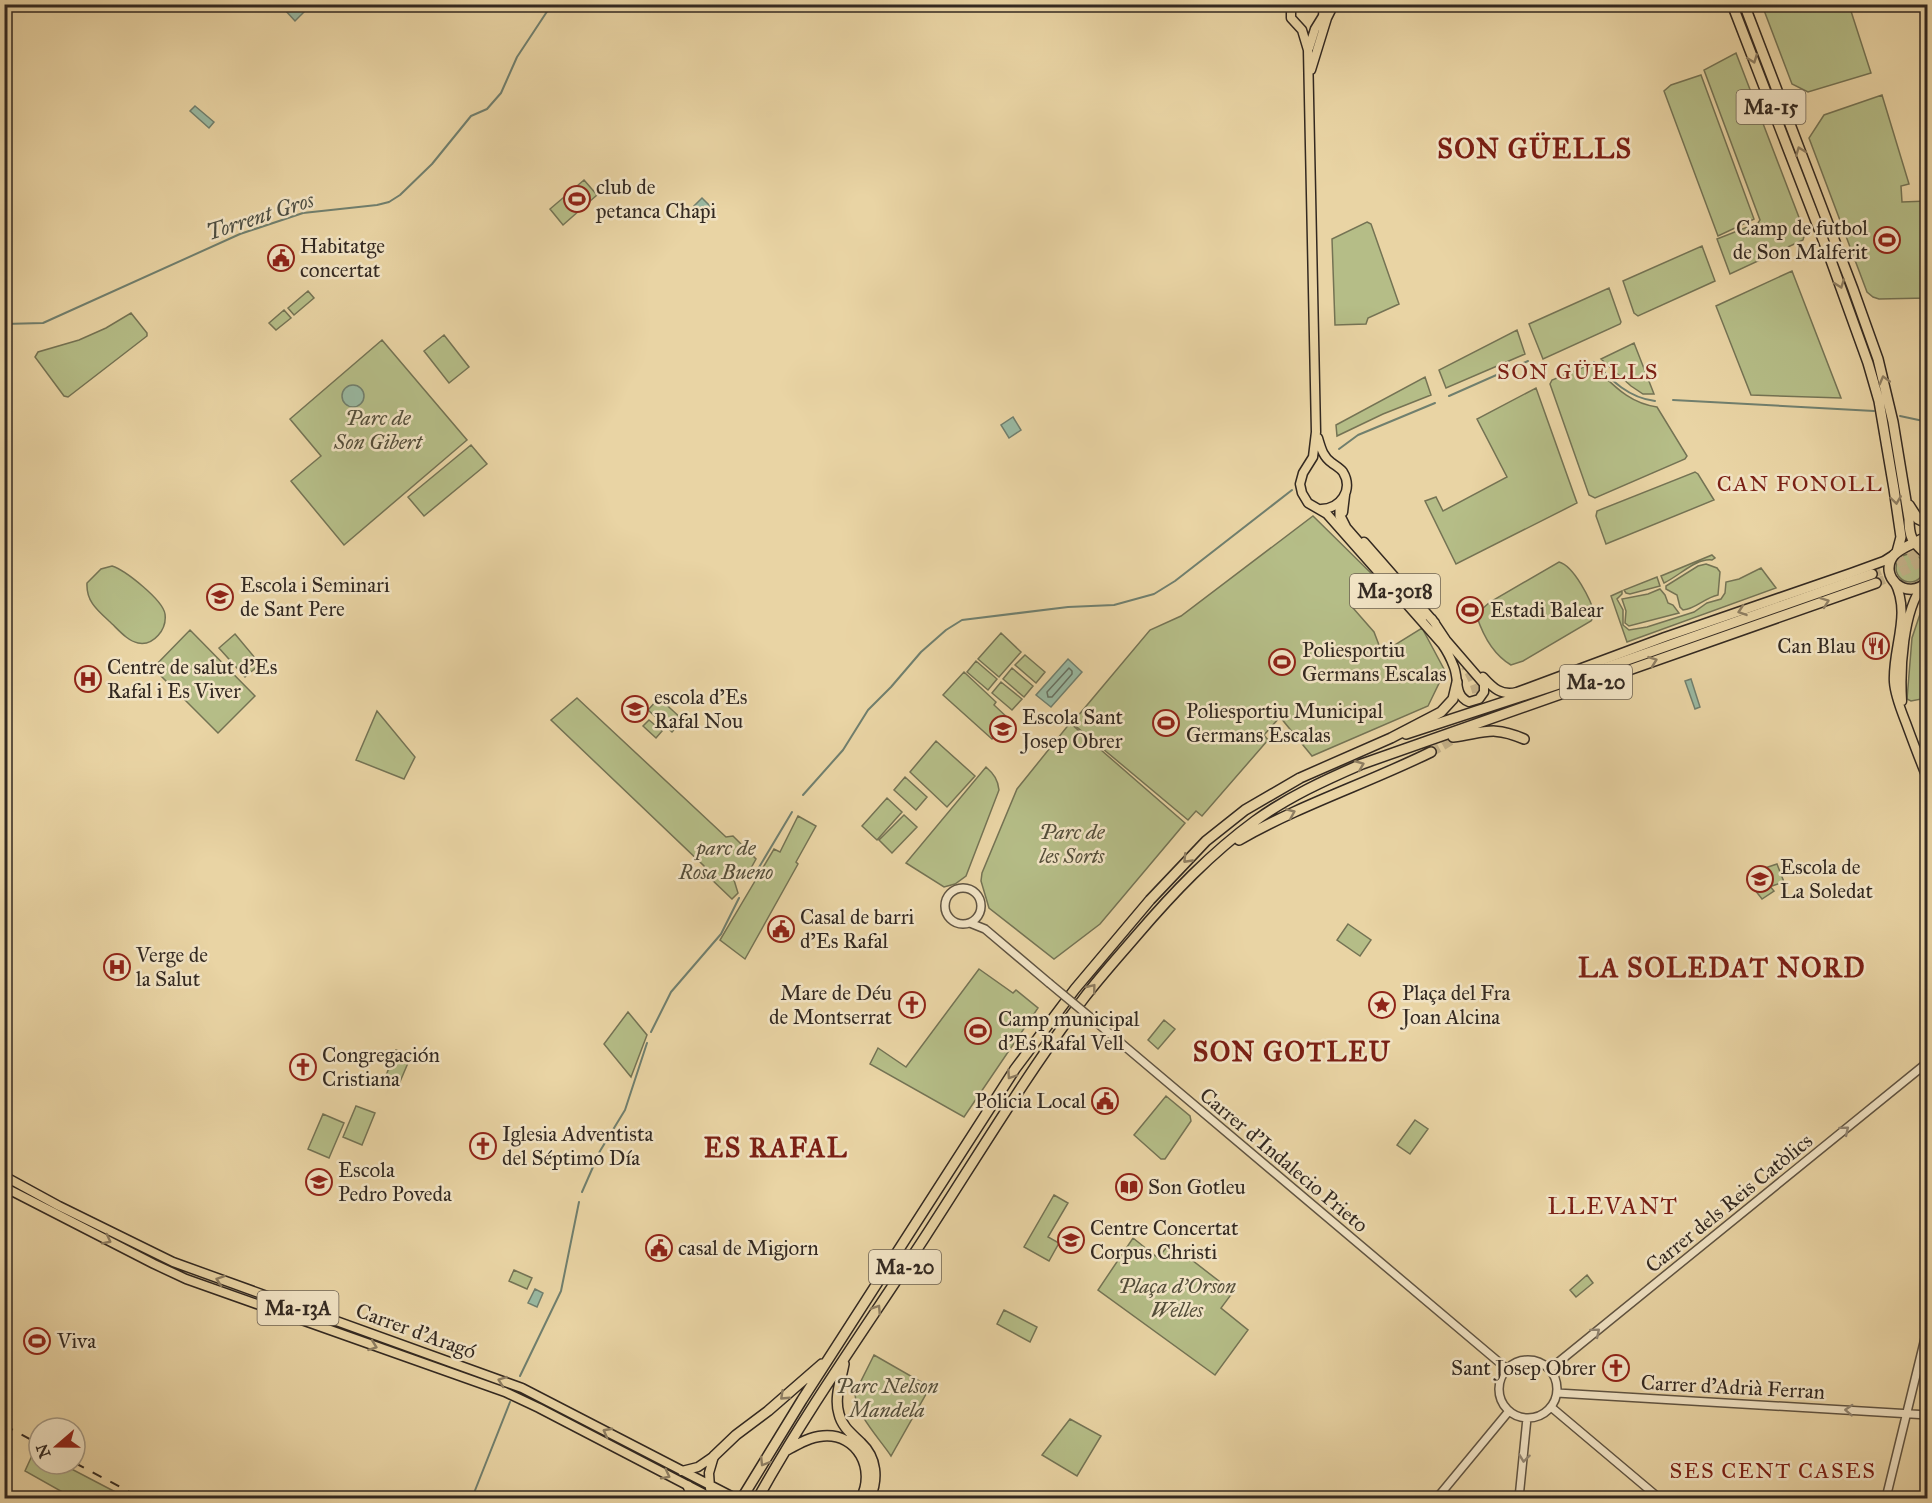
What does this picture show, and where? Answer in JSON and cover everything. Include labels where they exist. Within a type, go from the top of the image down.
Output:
[{"type":"highway","name":"Ma-15","points":[[1732,4],[1868,363],[1884,421],[1901,537],[1889,568],[1893,581]]},
{"type":"highway","name":"Ma-15","points":[[1744,4],[1878,359],[1891,411],[1909,532],[1918,549]]},
{"type":"highway","points":[[1342,499],[1340,516],[1346,528],[1427,618]]},
{"type":"highway","points":[[1906,500],[1916,517],[1928,524]]},
{"type":"highway","points":[[1896,553],[1918,549],[1928,536]]},
{"type":"highway","name":"Ma-20","points":[[742,1498],[1025,1055],[1087,974],[1172,876],[1212,836],[1258,801],[1300,778],[1391,738],[1771,610],[1874,579],[1362,764],[1297,794],[1255,821],[1204,862],[1115,961],[1084,998],[1053,1041],[845,1358],[758,1498]]},
{"type":"highway","points":[[1893,581],[1908,589],[1926,586]]},
{"type":"highway","points":[[1391,738],[1445,708],[1454,696],[1457,682]]},
{"type":"highway","points":[[1453,737],[1605,686]]},
{"type":"highway","points":[[1441,723],[1517,692]]},
{"type":"highway","points":[[1420,744],[1487,730],[1500,730],[1524,739]]},
{"type":"highway","points":[[1204,862],[1272,821],[1360,785],[1431,752]]},
{"type":"highway","points":[[845,1358],[837,1399],[838,1412],[844,1425],[866,1448],[872,1459],[875,1481],[870,1498]]},
{"type":"highway","points":[[714,1455],[735,1435],[768,1411],[829,1359]]},
{"type":"highway","points":[[787,1450],[823,1436],[837,1437],[849,1443],[860,1453],[866,1466],[867,1480],[861,1498]]},
{"type":"highway","points":[[688,1486],[693,1498]]},
{"type":"main road","name":"Ma-3018","points":[[1291,4],[1292,18],[1304,34],[1308,50],[1309,79],[1316,432],[1313,457],[1300,481],[1302,493],[1311,506],[1320,509],[1334,521],[1442,644],[1453,663],[1457,682]]},
{"type":"main road","points":[[1309,79],[1327,18],[1334,4]]},
{"type":"main road","name":"Ma-3018","points":[[1308,50],[1325,6]]},
{"type":"main road","points":[[1299,25],[1310,27],[1317,24]]},
{"type":"main road","name":"Ma-3018","points":[[1316,432],[1323,453],[1346,478],[1347,489],[1342,499]]},
{"type":"main road","points":[[1307,468],[1322,462],[1333,463]]},
{"type":"main road","points":[[1320,509],[1330,508],[1342,499]]},
{"type":"main road","points":[[1517,692],[1884,561],[1896,553]]},
{"type":"main road","points":[[1893,581],[1901,598],[1902,608],[1894,684],[1928,780]]},
{"type":"main road","points":[[1905,719],[1902,699],[1906,631],[1917,595],[1926,586]]},
{"type":"main road","name":"Ma-3018","points":[[1427,618],[1493,688],[1503,693],[1517,692]]},
{"type":"main road","points":[[1427,618],[1484,684],[1483,696],[1476,701],[1466,701],[1459,694],[1457,682]]},
{"type":"main road","name":"Carrer d'Aragó","points":[[4,1176],[44,1202],[154,1264],[186,1279],[504,1392],[539,1407],[710,1498]]},
{"type":"main road","name":"Carrer d'Aragó","points":[[4,1187],[44,1202],[188,1269],[522,1388],[735,1498]]},
{"type":"main road","points":[[144,1249],[154,1264]]},
{"type":"main road","points":[[226,1293],[245,1289]]},
{"type":"main road","points":[[240,1298],[245,1289]]},
{"type":"main road","points":[[344,1324],[346,1336]]},
{"type":"main road","points":[[433,1367],[441,1359]]},
{"type":"main road","points":[[682,1471],[698,1467],[714,1455]]},
{"type":"main road","points":[[710,1498],[710,1466],[714,1455]]},
{"type":"main road","points":[[710,1498],[721,1491]]},
{"type":"street","points":[[980,913],[970,923],[954,922],[948,915],[946,903],[948,897],[954,891],[964,888],[974,892],[980,901],[980,913],[985,929]]},
{"type":"street","name":"Carrer d'Indalecio Prieto","points":[[970,923],[985,929],[1507,1369]]},
{"type":"street","name":"Carrer dels Reis Catòlics","points":[[1550,1369],[1928,1062]]},
{"type":"street","points":[[1886,1498],[1928,1326]]},
{"type":"street","points":[[1524,1360],[1534,1360],[1550,1369],[1555,1377],[1557,1393],[1545,1414],[1527,1418],[1509,1411],[1503,1404],[1499,1386],[1507,1369],[1524,1360]]},
{"type":"street","name":"Carrer d'Adrià Ferran","points":[[1557,1393],[1928,1415]]},
{"type":"street","points":[[1551,1407],[1659,1498]]},
{"type":"street","points":[[1437,1498],[1509,1411]]},
{"type":"street","points":[[1519,1498],[1527,1418]]},
{"type":"green space","points":[[1762,5],[1849,5],[1871,73],[1808,92],[1792,84]]},
{"type":"green space","points":[[1736,53],[1805,233],[1803,240],[1730,274],[1717,239],[1758,223],[1760,220],[1704,70]]},
{"type":"green space","points":[[1701,75],[1754,219],[1718,236],[1664,91],[1671,85]]},
{"type":"green space","points":[[1882,95],[1909,184],[1901,186],[1902,202],[1927,201],[1927,298],[1879,299],[1867,292],[1809,138],[1824,115]]},
{"type":"green space","name":"club de petanca Chapi","points":[[584,180],[597,195],[563,225],[550,209]]},
{"type":"green space","points":[[1367,222],[1371,224],[1399,304],[1368,318],[1366,324],[1335,325],[1332,239]]},
{"type":"green space","points":[[1702,246],[1715,281],[1638,316],[1634,313],[1623,281]]},
{"type":"green space","points":[[1792,271],[1841,398],[1751,395],[1716,306]]},
{"type":"green space","points":[[1609,288],[1620,324],[1543,359],[1529,324]]},
{"type":"green space","points":[[308,291],[314,298],[294,315],[288,308]]},
{"type":"green space","points":[[284,310],[291,318],[276,330],[269,323]]},
{"type":"green space","points":[[131,313],[147,336],[68,397],[64,396],[35,357],[38,352],[79,340]]},
{"type":"green space","points":[[1517,330],[1525,354],[1446,388],[1439,370]]},
{"type":"green space","points":[[444,335],[469,367],[449,383],[424,351]]},
{"type":"green space","name":"Parc de Son Gibert","points":[[382,340],[467,440],[344,545],[291,481],[321,456],[290,419]]},
{"type":"green space","points":[[1634,343],[1654,394],[1643,394],[1601,359]]},
{"type":"green space","points":[[1591,364],[1628,397],[1657,407],[1687,456],[1685,459],[1595,498],[1589,495],[1550,384],[1552,380]]},
{"type":"green space","points":[[1425,377],[1431,395],[1337,436],[1336,425]]},
{"type":"green space","points":[[1536,388],[1577,503],[1456,564],[1425,501],[1436,497],[1443,511],[1507,477],[1477,419]]},
{"type":"green space","points":[[471,445],[487,464],[424,516],[408,497]]},
{"type":"green space","points":[[1695,472],[1714,500],[1606,544],[1596,516],[1597,511]]},
{"type":"green space","name":"Poliesportiu Germans Escalas","points":[[1313,516],[1375,577],[1353,608],[1374,632],[1382,653],[1422,628],[1445,671],[1428,706],[1312,756],[1280,717],[1264,735],[1268,740],[1202,816],[1196,811],[1188,820],[1072,723],[1150,630],[1181,616]]},
{"type":"green space","points":[[1910,554],[1920,558],[1924,568],[1920,578],[1910,582],[1900,578],[1896,568],[1900,558]]},
{"type":"green space","points":[[1712,555],[1715,558],[1712,560],[1700,562],[1664,583],[1661,576]]},
{"type":"green space","name":"Estadi Balear","points":[[1559,562],[1576,577],[1595,615],[1591,621],[1523,661],[1511,665],[1499,656],[1490,644],[1477,617],[1490,602]]},
{"type":"green space","points":[[1706,564],[1717,568],[1720,572],[1718,595],[1683,610],[1677,595],[1666,589],[1666,586],[1698,566]]},
{"type":"green space","points":[[112,566],[143,586],[163,608],[165,620],[162,631],[149,642],[138,643],[126,637],[100,613],[90,600],[87,583],[101,569]]},
{"type":"green space","points":[[1761,568],[1776,588],[1627,642],[1611,596],[1622,591],[1617,599],[1623,610],[1623,625],[1629,630],[1647,627],[1694,612],[1707,603],[1721,599],[1725,593],[1726,582],[1739,579]]},
{"type":"green space","points":[[1657,577],[1660,586],[1630,594],[1624,590]]},
{"type":"green space","points":[[1660,589],[1668,603],[1673,605],[1679,613],[1629,626],[1625,623],[1626,611],[1622,599]]},
{"type":"green space","points":[[1927,598],[1927,698],[1911,701],[1907,699],[1912,638]]},
{"type":"green space","points":[[190,630],[255,696],[218,733],[153,668]]},
{"type":"green space","points":[[1001,633],[1021,652],[999,677],[978,659]]},
{"type":"green space","points":[[235,634],[260,664],[245,677],[219,648]]},
{"type":"green space","points":[[1025,655],[1045,672],[1036,683],[1015,665]]},
{"type":"green space","points":[[976,661],[997,679],[988,690],[967,672]]},
{"type":"green space","points":[[1012,668],[1033,686],[1024,697],[1003,679]]},
{"type":"green space","points":[[964,672],[996,702],[994,705],[1010,720],[992,739],[943,695]]},
{"type":"green space","points":[[1001,682],[1022,699],[1012,710],[992,693]]},
{"type":"green space","name":"parc de Rosa Bueno","points":[[577,698],[726,837],[733,836],[756,859],[746,877],[734,880],[738,893],[732,899],[706,874],[704,866],[551,720]]},
{"type":"green space","points":[[659,698],[683,720],[672,732],[648,710]]},
{"type":"green space","points":[[377,711],[415,757],[404,779],[356,760]]},
{"type":"green space","points":[[649,720],[662,731],[656,738],[643,726]]},
{"type":"green space","name":"Parc de les Sorts","points":[[1070,723],[1185,823],[1100,924],[1054,959],[989,908],[981,881],[982,873],[1017,789]]},
{"type":"green space","points":[[936,741],[975,776],[947,807],[910,772]]},
{"type":"green space","points":[[986,767],[995,777],[999,790],[966,876],[955,884],[944,887],[906,863]]},
{"type":"green space","points":[[905,777],[927,797],[916,810],[894,790]]},
{"type":"green space","points":[[887,798],[902,812],[877,840],[862,826]]},
{"type":"green space","points":[[904,815],[917,827],[892,853],[879,840]]},
{"type":"green space","points":[[798,816],[816,826],[796,862],[798,864],[745,959],[720,940],[774,849],[780,852]]},
{"type":"green space","points":[[1777,864],[1784,882],[1772,886],[1765,868]]},
{"type":"green space","points":[[1758,872],[1774,891],[1762,899],[1747,880]]},
{"type":"green space","points":[[1348,924],[1371,940],[1360,956],[1337,940]]},
{"type":"green space","name":"Camp municipal d'Es Rafal Vell","points":[[979,969],[1013,993],[1016,990],[1038,1008],[964,1117],[870,1064],[878,1048],[906,1067]]},
{"type":"green space","points":[[628,1012],[647,1035],[631,1077],[604,1044]]},
{"type":"green space","points":[[1164,1020],[1175,1029],[1158,1049],[1148,1040]]},
{"type":"green space","points":[[396,1050],[411,1056],[399,1084],[385,1078]]},
{"type":"green space","points":[[1166,1096],[1190,1116],[1191,1121],[1165,1159],[1161,1159],[1134,1135]]},
{"type":"green space","points":[[356,1106],[375,1113],[362,1145],[343,1137]]},
{"type":"green space","points":[[323,1114],[344,1123],[329,1158],[308,1149]]},
{"type":"green space","points":[[1415,1120],[1428,1129],[1410,1154],[1397,1145]]},
{"type":"green space","points":[[1054,1195],[1068,1203],[1048,1237],[1059,1243],[1049,1261],[1024,1247]]},
{"type":"green space","name":"Plaça d'Orson Welles","points":[[1133,1238],[1158,1258],[1170,1243],[1233,1292],[1221,1308],[1248,1330],[1215,1375],[1098,1290]]},
{"type":"green space","points":[[514,1270],[532,1278],[527,1289],[509,1281]]},
{"type":"green space","points":[[1587,1275],[1593,1283],[1576,1297],[1570,1290]]},
{"type":"green space","points":[[1004,1310],[1037,1327],[1030,1342],[997,1324]]},
{"type":"green space","name":"Parc Nelson Mandela","points":[[874,1355],[930,1387],[891,1456],[863,1418],[856,1401],[855,1393]]},
{"type":"green space","points":[[1070,1419],[1101,1436],[1077,1476],[1042,1455]]},
{"type":"green space","points":[[34,1476],[85,1476],[127,1498],[73,1498]]},
{"type":"water","points":[[299,4],[305,11],[295,21],[285,10],[291,5]]},
{"type":"water","points":[[195,106],[214,122],[209,128],[190,111]]},
{"type":"water","points":[[702,198],[716,212],[703,224],[692,212],[694,206]]},
{"type":"water","points":[[353,385],[361,388],[364,396],[361,404],[353,407],[345,404],[342,396],[345,388]]},
{"type":"water","points":[[1013,417],[1021,430],[1009,438],[1001,425]]},
{"type":"water","points":[[1068,659],[1082,672],[1051,707],[1036,695]]},
{"type":"water","points":[[1691,679],[1700,707],[1695,709],[1685,681]]},
{"type":"water","points":[[535,1289],[543,1293],[537,1307],[528,1303]]},
{"type":"waterway","name":"Torrent Gros","points":[[4,324],[43,323],[240,234],[303,213],[389,202],[400,195],[432,164],[471,116],[487,109],[501,93],[517,57],[552,4]]},
{"type":"waterway","points":[[1449,396],[1528,361]]},
{"type":"waterway","points":[[1594,362],[1614,382],[1629,392],[1655,401]]},
{"type":"waterway","points":[[1673,400],[1874,411]]},
{"type":"waterway","points":[[1339,449],[1358,435],[1435,403]]},
{"type":"waterway","points":[[1900,416],[1928,422]]},
{"type":"waterway","points":[[803,795],[843,750],[868,710],[921,652],[946,630],[962,620],[1068,607],[1114,605],[1154,594],[1175,581],[1292,490]]},
{"type":"waterway","points":[[755,874],[792,812]]},
{"type":"waterway","points":[[651,1032],[671,992],[721,934],[739,898]]},
{"type":"waterway","points":[[582,1192],[600,1151],[625,1110],[647,1043]]},
{"type":"waterway","points":[[520,1376],[561,1291],[579,1202]]},
{"type":"waterway","points":[[472,1498],[510,1402]]},
{"type":"tunnel","points":[[1872,574],[1928,547]]},
{"type":"tunnel","points":[[1876,583],[1928,558]]},
{"type":"tunnel","points":[[1423,616],[1439,635]]},
{"type":"tunnel","points":[[1431,752],[1457,736],[1474,718],[1477,695],[1465,666]]},
{"type":"railway","points":[[4,1425],[27,1437]]},
{"type":"railway","points":[[87,1469],[141,1498]]},
{"type":"place","name":"club de petanca Chapi","points":[[577,199]]},
{"type":"place","name":"Camp de futbol de Son Malferit","points":[[1887,240]]},
{"type":"place","name":"Habitatge concertat","points":[[281,258]]},
{"type":"place","name":"Escola i Seminari de Sant Pere","points":[[220,597]]},
{"type":"place","name":"Estadi Balear","points":[[1470,610]]},
{"type":"place","name":"Can Blau","points":[[1876,646]]},
{"type":"place","name":"Poliesportiu Germans Escalas","points":[[1282,662]]},
{"type":"place","name":"Centre de salut d'Es Rafal i Es Viver","points":[[88,679]]},
{"type":"place","name":"escola d'Es Rafal Nou","points":[[635,709]]},
{"type":"place","name":"Poliesportiu Municipal Germans Escalas","points":[[1166,723]]},
{"type":"place","name":"Escola Sant Josep Obrer","points":[[1003,729]]},
{"type":"place","name":"Escola de La Soledat","points":[[1760,879]]},
{"type":"place","name":"Casal de barri d'Es Rafal","points":[[781,929]]},
{"type":"place","name":"Verge de la Salut","points":[[117,967]]},
{"type":"place","name":"Mare de Déu de Montserrat","points":[[912,1005]]},
{"type":"place","name":"Plaça del Fra Joan Alcina","points":[[1382,1005]]},
{"type":"place","name":"Camp municipal d'Es Rafal Vell","points":[[978,1031]]},
{"type":"place","name":"Congregación Cristiana","points":[[303,1067]]},
{"type":"place","name":"Policia Local","points":[[1105,1101]]},
{"type":"place","name":"Iglesia Adventista del Séptimo Día","points":[[483,1146]]},
{"type":"place","name":"Escola Pedro Poveda","points":[[319,1182]]},
{"type":"place","name":"Son Gotleu","points":[[1129,1187]]},
{"type":"place","name":"Centre Concertat Corpus Christi","points":[[1071,1240]]},
{"type":"place","name":"casal de Migjorn","points":[[659,1248]]},
{"type":"place","name":"Viva","points":[[37,1341]]},
{"type":"place","name":"Sant Josep Obrer","points":[[1616,1368]]},
{"type":"district","name":"SON GÜELLS","points":[[1535,148]]},
{"type":"district","name":"SON GÜELLS","points":[[1578,371]]},
{"type":"district","name":"CAN FONOLL","points":[[1800,483]]},
{"type":"district","name":"LA SOLEDAT NORD","points":[[1722,967]]},
{"type":"district","name":"SON GOTLEU","points":[[1292,1051]]},
{"type":"district","name":"ES RAFAL","points":[[776,1147]]},
{"type":"district","name":"LLEVANT","points":[[1613,1206]]},
{"type":"district","name":"SES CENT CASES","points":[[1773,1470]]}]
